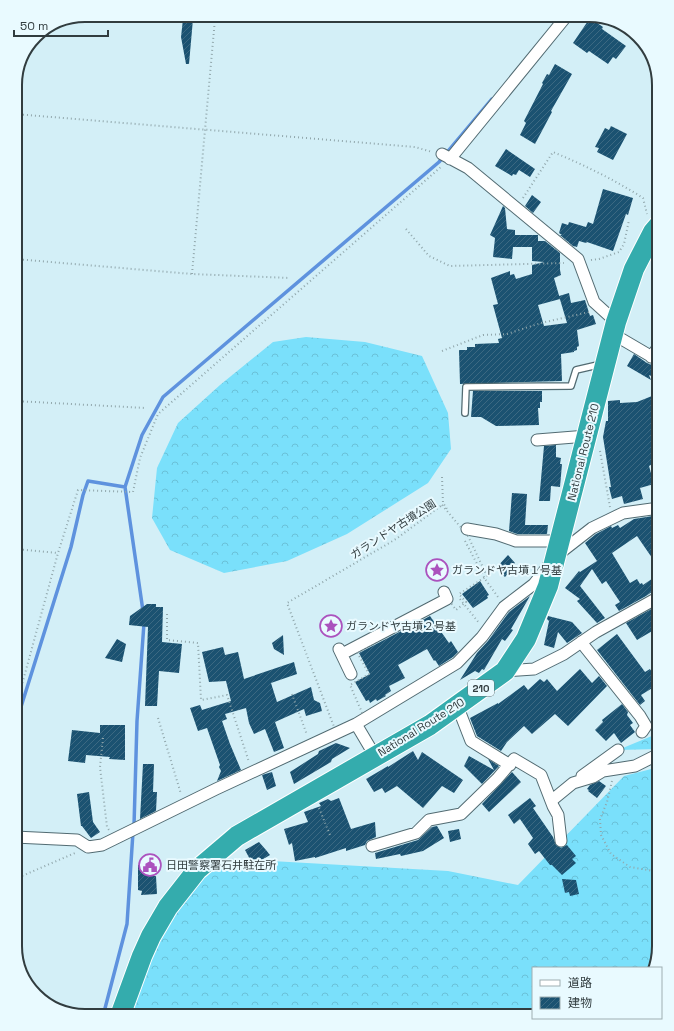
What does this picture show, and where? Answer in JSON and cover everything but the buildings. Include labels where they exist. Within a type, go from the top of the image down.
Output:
[{"type":"highway","name":"National Route 210","points":[[123,1009],[151,936],[168,907],[197,870],[237,836],[430,725],[505,671],[526,639],[548,586],[558,549],[593,443],[611,322],[634,268],[652,240]]},
{"type":"street","points":[[556,22],[446,157],[468,168],[578,259],[594,302],[611,322],[652,356]]},
{"type":"street","points":[[537,440],[593,443]]},
{"type":"street","points":[[22,837],[77,840],[88,847],[102,845],[184,804],[356,724],[457,663],[486,632],[505,606],[534,584],[558,549],[592,528],[623,513],[652,509]]},
{"type":"street","points":[[464,533],[496,534],[558,549]]},
{"type":"street","points":[[351,674],[340,652],[447,599],[444,592]]},
{"type":"street","points":[[505,671],[534,669],[564,654],[596,632],[652,601]]},
{"type":"street","points":[[581,642],[640,716],[646,726],[642,732]]},
{"type":"street","points":[[457,705],[471,741],[510,765]]},
{"type":"street","points":[[356,724],[376,756]]},
{"type":"street","points":[[551,801],[618,750]]},
{"type":"street","points":[[573,783],[593,777],[603,771],[635,766],[652,758]]},
{"type":"street","points":[[372,846],[416,832],[429,820],[461,814],[510,765],[514,759],[541,775],[558,815],[561,841]]},
{"type":"lane","points":[[465,413],[466,387],[571,386],[576,370],[606,363]]},
{"type":"path","points":[[192,274],[215,22]]},
{"type":"path","points":[[22,115],[204,131],[415,147],[446,157]]},
{"type":"path","points":[[516,207],[553,152],[588,168],[643,198],[648,216],[652,223]]},
{"type":"path","points":[[22,686],[58,553],[78,490],[133,492],[140,458],[158,414],[446,157]]},
{"type":"path","points":[[406,229],[429,256],[450,266],[568,263],[599,259],[619,252],[624,244],[629,220]]},
{"type":"path","points":[[22,261],[192,274],[290,278]]},
{"type":"path","points":[[442,350],[483,335],[507,334],[541,323],[611,322]]},
{"type":"path","points":[[22,401],[146,408]]},
{"type":"path","points":[[593,443],[612,518]]},
{"type":"path","points":[[442,477],[443,503],[464,533],[485,579],[505,606]]},
{"type":"path","name":"ガランドヤ古墳公園","points":[[442,505],[468,536],[487,576],[459,594],[466,602],[464,604],[456,610],[449,600],[357,652],[369,674],[350,685],[364,717],[336,732],[287,603],[396,540],[442,505]]},
{"type":"path","points":[[22,550],[58,553]]},
{"type":"path","points":[[460,599],[486,632]]},
{"type":"path","points":[[167,614],[167,640],[198,643],[201,700],[227,695],[252,772]]},
{"type":"path","points":[[292,694],[311,745]]},
{"type":"path","points":[[158,718],[184,804]]},
{"type":"path","points":[[103,738],[100,767],[107,827],[116,838]]},
{"type":"path","points":[[614,769],[611,789],[600,819],[601,835],[611,854],[630,867],[652,871]]},
{"type":"path","points":[[319,806],[330,835]]},
{"type":"path","points":[[22,876],[88,847]]},
{"type":"green space","points":[[306,337],[365,342],[422,356],[448,413],[451,449],[428,483],[347,534],[287,561],[224,573],[170,550],[152,518],[157,468],[178,423],[220,385],[273,342]]},
{"type":"green space","points":[[652,736],[652,749],[618,750]]},
{"type":"green space","points":[[652,769],[652,946],[648,967],[532,967],[532,1009],[131,1009],[149,954],[182,900],[218,858],[448,871],[518,885],[624,776]]},
{"type":"waterway","points":[[143,611],[125,487],[142,435],[163,397],[439,162],[492,99]]},
{"type":"waterway","points":[[22,704],[71,547],[83,495],[88,481],[125,487]]},
{"type":"waterway","points":[[134,826],[137,721],[144,623]]},
{"type":"waterway","points":[[105,1009],[127,924],[133,832]]},
{"type":"place","name":"ガランドヤ古墳１号基","points":[[437,570]]},
{"type":"place","name":"ガランドヤ古墳２号基","points":[[331,626]]},
{"type":"place","name":"日田警察署石井駐在所","points":[[150,865]]}]
